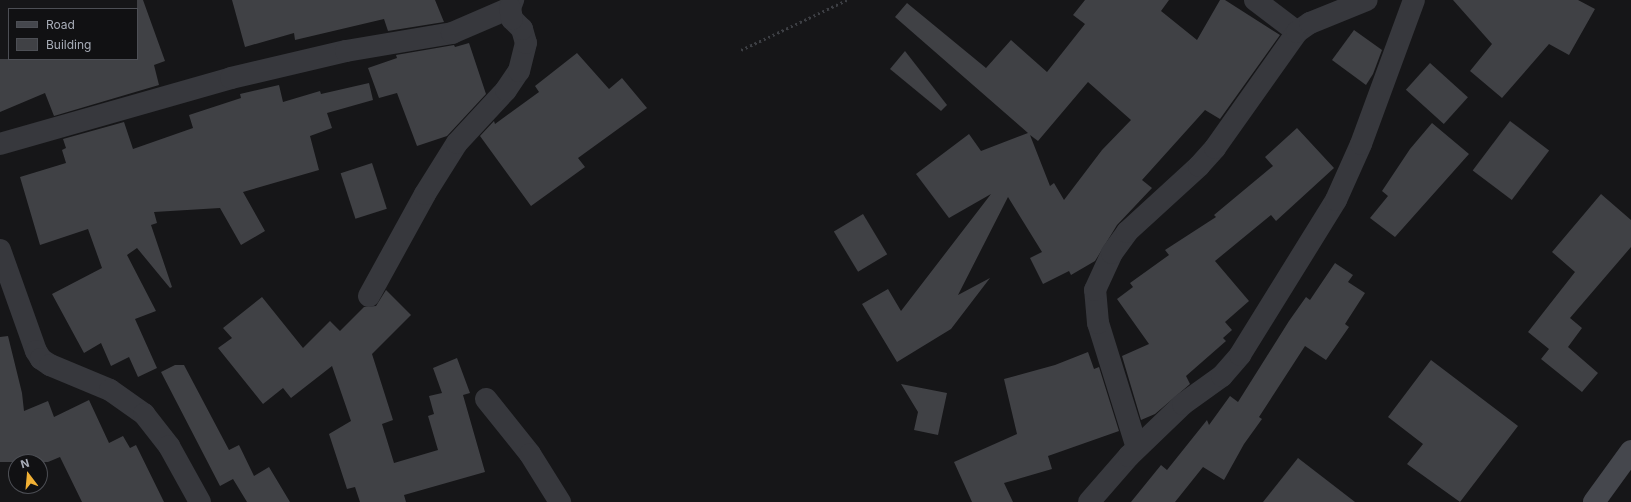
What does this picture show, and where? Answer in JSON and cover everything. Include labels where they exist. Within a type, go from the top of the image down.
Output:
[{"type":"street","points":[[1255,0],[1297,32]]},
{"type":"street","points":[[1137,448],[1098,323],[1095,295],[1099,278],[1112,253],[1127,232],[1199,166],[1215,148],[1297,32],[1310,23],[1368,0]]},
{"type":"street","points":[[1089,502],[1137,448],[1183,404],[1232,367],[1336,200],[1361,144],[1414,0]]},
{"type":"street","points":[[0,144],[231,78],[346,50],[452,33],[512,4],[512,19],[522,29],[526,43],[519,71],[506,90],[457,143],[425,194],[370,296]]},
{"type":"street","points":[[0,250],[36,351],[41,359],[50,365],[110,390],[144,414],[169,446],[200,502]]},
{"type":"street","points":[[486,399],[530,454],[560,502]]},
{"type":"street","points":[[1594,502],[1631,451]]},
{"type":"path","points":[[741,50],[846,0]]},
{"type":"building","points":[[137,0],[143,0],[165,61],[154,65],[159,85],[54,116],[45,93],[0,112],[0,59],[138,60]]},
{"type":"building","points":[[232,0],[435,0],[444,22],[388,31],[384,19],[295,40],[294,33],[245,47]]},
{"type":"building","points":[[1085,0],[1169,0],[1161,11],[1197,40],[1220,0],[1225,0],[1280,35],[1220,119],[1205,110],[1142,180],[1152,188],[1117,225],[1095,261],[1071,275],[1069,271],[1043,284],[1030,258],[1042,252],[1008,197],[958,295],[990,278],[951,329],[897,362],[862,304],[888,289],[901,311],[991,194],[949,218],[916,174],[969,134],[981,151],[1028,133],[895,17],[907,3],[986,68],[1011,40],[1047,72],[1085,24],[1073,15]],"holes":[[[1088,82],[1131,120],[1102,150],[1064,200],[1054,183],[1050,186],[1030,135],[1038,141]]]},
{"type":"building","points":[[1453,0],[1578,0],[1595,9],[1569,55],[1549,44],[1502,98],[1470,71],[1492,44]]},
{"type":"building","points":[[1354,30],[1382,50],[1373,74],[1366,85],[1332,60]]},
{"type":"building","points":[[469,43],[486,94],[447,136],[417,146],[397,93],[379,98],[368,68],[397,58],[396,55],[454,45],[455,47]]},
{"type":"building","points":[[905,51],[947,105],[941,111],[890,69]]},
{"type":"building","points":[[577,53],[609,89],[622,78],[647,108],[578,158],[585,167],[531,206],[480,136],[494,121],[495,124],[539,92],[535,86]]},
{"type":"building","points":[[1430,63],[1468,97],[1444,124],[1406,90]]},
{"type":"building","points":[[369,83],[373,100],[327,113],[332,128],[310,136],[319,170],[243,192],[265,231],[241,245],[220,208],[154,212],[157,223],[151,225],[172,287],[170,288],[137,248],[127,255],[156,311],[135,319],[157,368],[138,377],[129,357],[111,366],[101,343],[84,353],[52,294],[102,268],[88,229],[40,245],[20,177],[66,163],[62,150],[66,148],[63,139],[124,122],[133,149],[193,128],[189,115],[241,98],[240,94],[279,85],[283,102],[320,91],[321,94]]},
{"type":"building","points":[[1510,121],[1549,150],[1512,200],[1473,171]]},
{"type":"building","points":[[1432,123],[1469,154],[1395,237],[1370,218],[1388,196],[1382,191],[1410,149]]},
{"type":"building","points":[[1297,128],[1334,168],[1276,221],[1271,215],[1215,261],[1249,301],[1225,322],[1232,330],[1223,338],[1226,341],[1186,376],[1190,384],[1155,414],[1141,420],[1122,356],[1149,344],[1117,299],[1133,287],[1130,283],[1169,255],[1165,250],[1216,217],[1214,215],[1273,166],[1265,157]]},
{"type":"building","points":[[372,163],[387,209],[355,219],[341,173]]},
{"type":"building","points":[[1601,194],[1631,220],[1631,247],[1570,318],[1582,328],[1568,347],[1598,373],[1582,392],[1541,359],[1549,349],[1528,332],[1575,272],[1552,252]]},
{"type":"building","points":[[863,214],[887,254],[858,272],[834,232]]},
{"type":"building","points":[[1335,263],[1353,275],[1348,282],[1365,293],[1345,324],[1349,327],[1326,360],[1305,346],[1259,417],[1262,419],[1244,444],[1224,480],[1203,467],[1175,502],[1131,502],[1161,465],[1167,470],[1207,420],[1209,425],[1230,396],[1238,402],[1289,321],[1306,297],[1310,300]]},
{"type":"building","points":[[386,290],[411,315],[372,354],[393,420],[382,424],[394,463],[438,450],[428,416],[434,414],[429,396],[442,393],[433,368],[457,358],[470,393],[463,395],[485,472],[404,495],[406,502],[360,502],[355,487],[347,489],[329,434],[351,421],[332,366],[291,398],[283,388],[263,404],[218,348],[232,338],[223,328],[262,297],[303,348],[330,321],[340,331],[364,307],[376,306]]},
{"type":"building","points":[[8,336],[22,393],[24,411],[48,401],[54,417],[89,400],[109,443],[123,436],[130,448],[136,445],[164,502],[82,502],[60,457],[48,462],[48,454],[8,454],[8,462],[0,462],[0,337]]},
{"type":"building","points":[[1088,352],[1094,369],[1099,367],[1119,431],[1048,456],[1052,469],[1004,483],[1013,502],[972,502],[954,462],[1017,434],[1004,379],[1055,365]]},
{"type":"building","points":[[1431,360],[1518,426],[1460,502],[1407,464],[1423,444],[1388,417]]},
{"type":"building","points":[[175,365],[184,365],[229,450],[239,445],[254,476],[269,467],[290,502],[247,502],[233,479],[220,486],[161,372]]},
{"type":"building","points":[[901,384],[947,393],[938,435],[914,430],[918,412]]},
{"type":"building","points":[[1298,458],[1355,502],[1263,502]]}]
